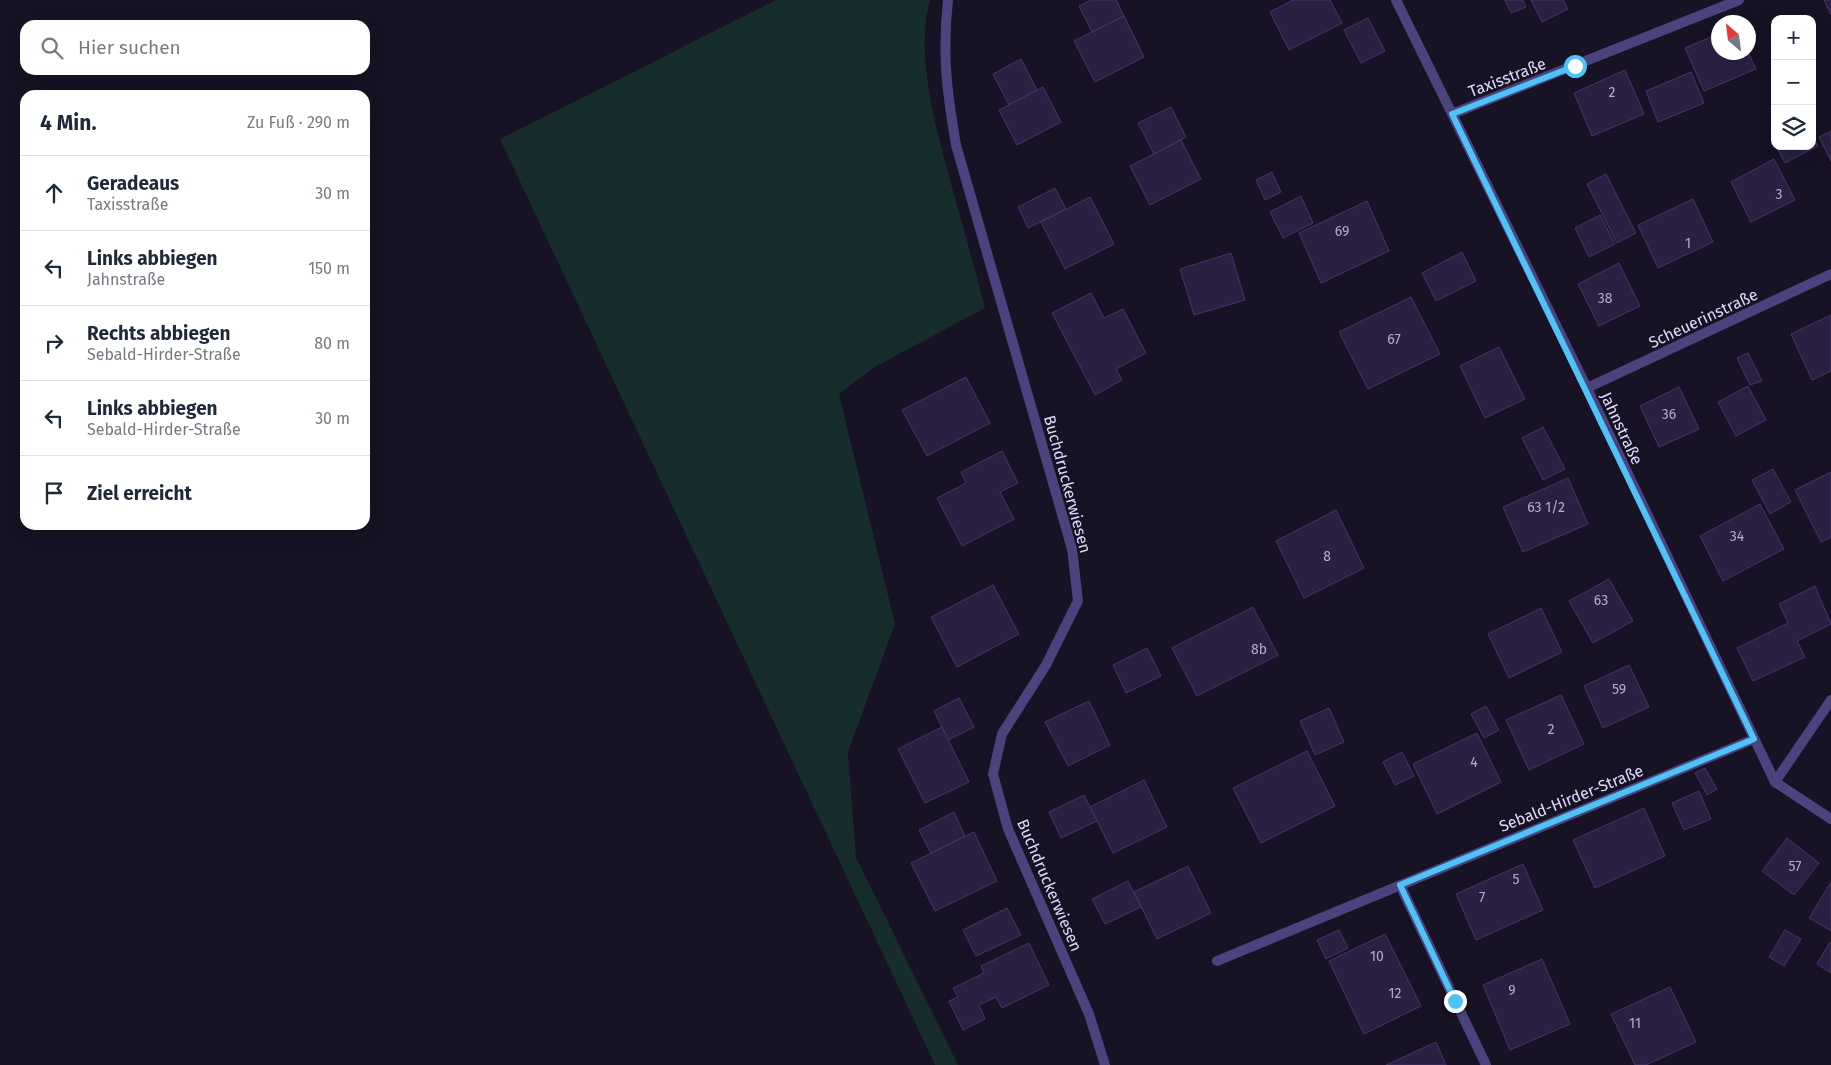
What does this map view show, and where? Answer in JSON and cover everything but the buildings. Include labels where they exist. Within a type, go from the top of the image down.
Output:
[{"type":"street","name":"Buchdruckerwiesen","points":[[948,0],[944,39],[945,82],[956,145],[1072,549],[1078,601],[1046,665],[1002,734],[993,774],[1008,829],[1089,1014],[1105,1065]]},
{"type":"street","name":"Jahnstraße","points":[[1396,0],[1587,388],[1775,782],[1831,820]]},
{"type":"street","name":"Taxisstraße","points":[[1452,114],[1739,0]]},
{"type":"street","name":"Scheuerinstraße","points":[[1587,388],[1831,274]]},
{"type":"street","points":[[1775,782],[1831,700]]},
{"type":"street","name":"Sebald-Hirder-Straße","points":[[1217,961],[1754,739]]},
{"type":"street","points":[[1400,885],[1486,1065]]},
{"type":"green space","points":[[776,0],[930,0],[926,23],[925,47],[930,96],[941,145],[985,308],[873,368],[839,394],[895,624],[848,752],[856,857],[958,1065],[935,1065],[500,139]]},
{"type":"route","points":[[1455,1001],[1400,885],[1754,739],[1587,388],[1452,114],[1575,66]]}]
